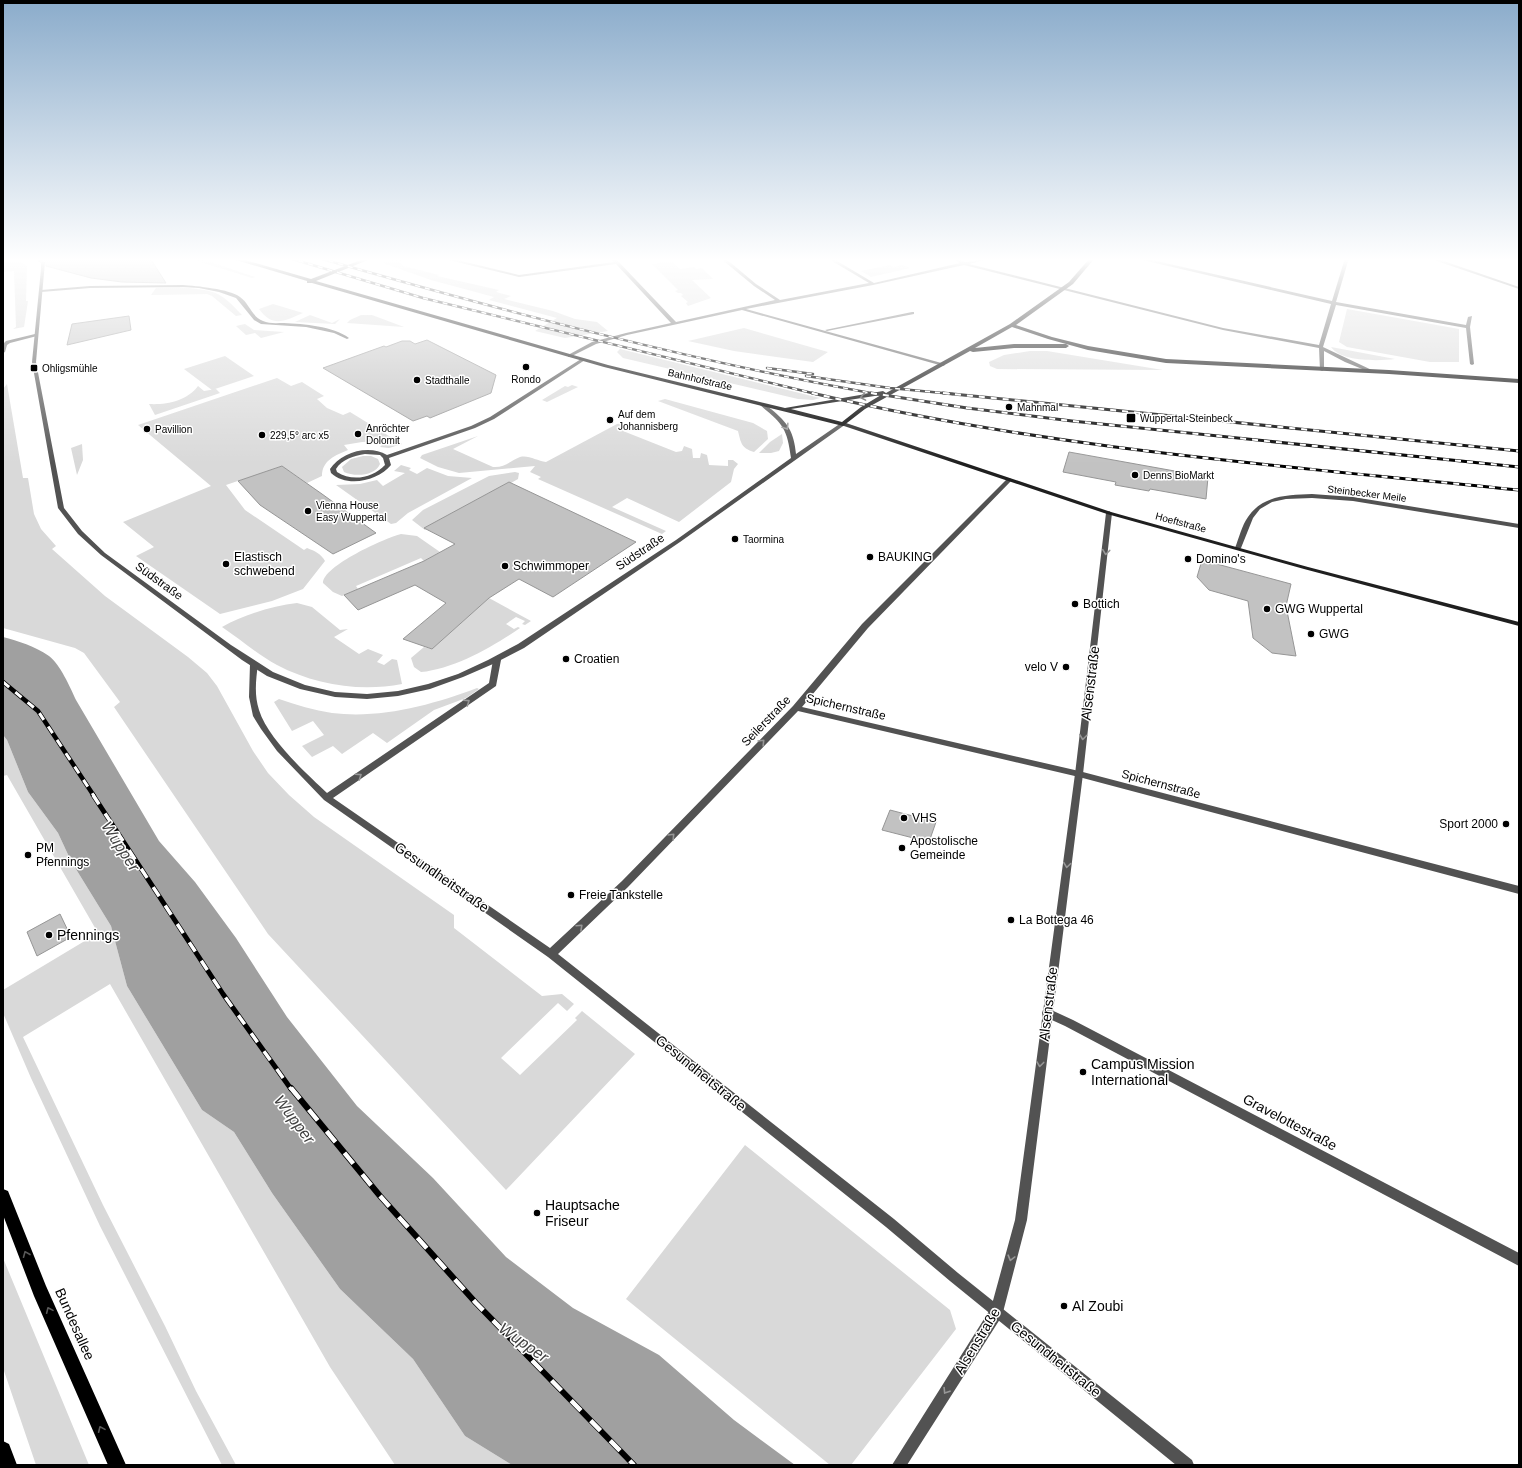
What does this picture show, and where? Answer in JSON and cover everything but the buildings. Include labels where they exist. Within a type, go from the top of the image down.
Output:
[{"type":"main road","name":"Bahnhofstraße","points":[[466,327],[583,360],[842,424]]},
{"type":"main road","points":[[782,409],[892,392],[943,365],[1009,327]]},
{"type":"main road","points":[[1017,327],[1079,346],[1138,358],[1166,361],[1512,380],[1519,379]]},
{"type":"main road","points":[[967,351],[1014,346],[1079,346]]},
{"type":"main road","name":"Südstraße","points":[[842,424],[863,408],[892,392]]},
{"type":"main road","name":"Hoeftstraße","points":[[842,424],[1109,513],[1306,568],[1519,624]]},
{"type":"main road","name":"Bundesallee","points":[[3,1196],[40,1290],[117,1465]]},
{"type":"main road","points":[[3,1450],[8,1465]]},
{"type":"street","name":"Südstraße","points":[[36,327],[34,362],[40,400],[62,508],[70,522],[85,539],[103,554],[254,664],[270,674],[308,689],[332,694],[384,696],[438,685],[497,660],[521,646],[678,541],[842,424]]},
{"type":"street","points":[[308,327],[335,332],[347,338]]},
{"type":"street","points":[[570,356],[594,343],[626,334],[663,327]]},
{"type":"street","points":[[807,327],[943,365]]},
{"type":"street","points":[[824,331],[846,327]]},
{"type":"street","points":[[1213,327],[1321,348],[1374,372]]},
{"type":"street","points":[[1322,370],[1321,348],[1327,327]]},
{"type":"street","points":[[1468,327],[1472,364]]},
{"type":"street","points":[[3,352],[5,344],[8,342],[35,335]]},
{"type":"street","points":[[386,457],[388,464],[385,469],[371,476],[358,479],[345,479],[334,473],[333,469],[340,460],[356,454],[374,452],[386,457],[473,427],[492,418],[583,360]]},
{"type":"street","points":[[762,404],[786,424],[792,442],[794,458]]},
{"type":"street","name":"Seilerstraße","points":[[551,954],[625,884],[796,708],[865,626],[1008,480]]},
{"type":"street","name":"Steinbecker Meile","points":[[1238,548],[1250,518],[1258,508],[1270,500],[1286,497],[1312,496],[1352,499],[1519,526]]},
{"type":"street","name":"Alsenstraße","points":[[899,1465],[997,1311],[1021,1220],[1079,774],[1109,513]]},
{"type":"street","points":[[327,798],[493,684],[497,660]]},
{"type":"street","name":"Gesundheitstraße","points":[[254,664],[251,685],[257,715],[280,749],[305,777],[327,798],[551,954],[890,1222],[1186,1465]]},
{"type":"street","name":"Spichernstraße","points":[[796,708],[1079,774],[1519,890]]},
{"type":"street","name":"Gravelottestraße","points":[[1047,1013],[1069,1023],[1519,1260]]},
{"type":"shaded area","points":[[16,327],[24,327],[13,329]]},
{"type":"shaded area","points":[[237,327],[249,327],[254,330],[284,332],[261,338],[255,333],[246,335]]},
{"type":"shaded area","points":[[543,327],[603,327],[608,331],[565,338],[535,331]]},
{"type":"shaded area","points":[[1343,327],[1445,327],[1459,329],[1459,362],[1430,362],[1347,347],[1339,342]]},
{"type":"shaded area","points":[[744,328],[828,352],[813,362],[734,351],[688,341]]},
{"type":"shaded area","points":[[1331,347],[1395,359],[1370,360],[1351,358],[1336,352]]},
{"type":"shaded area","points":[[620,349],[820,398],[813,400],[798,399],[623,358],[617,352]]},
{"type":"shaded area","points":[[1030,351],[1047,351],[1163,370],[997,369],[990,366],[989,362],[1004,355]]},
{"type":"shaded area","points":[[225,356],[254,376],[212,390],[184,369]]},
{"type":"shaded area","points":[[277,378],[291,386],[302,382],[324,396],[317,399],[327,408],[343,415],[350,412],[402,444],[389,448],[380,447],[386,441],[362,442],[344,445],[348,450],[330,459],[324,466],[322,476],[307,483],[282,466],[226,485],[245,510],[304,550],[307,548],[318,553],[325,561],[303,589],[272,601],[220,614],[136,556],[154,547],[123,522],[211,486],[138,425]]},
{"type":"shaded area","points":[[7,384],[23,478],[28,478],[34,514],[41,529],[56,546],[52,549],[105,596],[188,657],[207,673],[217,686],[253,751],[268,773],[289,795],[314,817],[454,915],[454,928],[542,996],[562,994],[574,1004],[567,1011],[558,1003],[501,1058],[520,1075],[577,1020],[575,1018],[582,1011],[635,1054],[506,1190],[268,934],[114,707],[120,702],[84,653],[75,648],[3,628],[3,389]]},
{"type":"shaded area","points":[[572,385],[578,387],[547,402],[542,400],[565,386],[568,387]]},
{"type":"shaded area","points":[[198,386],[204,391],[216,389],[220,393],[155,415],[149,404],[169,403],[182,399]]},
{"type":"shaded area","points":[[665,399],[753,423],[767,431],[768,439],[754,452],[746,449],[742,444],[738,431],[658,401]]},
{"type":"shaded area","points":[[622,423],[623,431],[676,452],[682,451],[684,446],[692,449],[693,458],[700,458],[701,453],[707,455],[709,465],[728,466],[728,460],[733,460],[738,464],[734,469],[731,482],[679,522],[627,498],[612,507],[666,531],[662,534],[538,479],[541,477],[530,472],[535,466],[459,473],[438,467],[420,458],[422,455],[478,436],[453,449],[493,467],[504,465],[520,457],[530,457],[546,462],[617,424]]},
{"type":"shaded area","points":[[782,434],[783,443],[779,451],[759,453],[770,442]]},
{"type":"shaded area","points":[[82,444],[83,460],[77,475],[71,448]]},
{"type":"shaded area","points":[[371,456],[378,459],[380,464],[374,471],[369,473],[354,475],[344,472],[342,467],[351,459]]},
{"type":"shaded area","points":[[401,465],[411,468],[409,470],[417,474],[427,468],[448,476],[472,478],[408,513],[396,523],[391,524],[336,485],[360,484],[377,480],[383,486],[405,473],[394,471]]},
{"type":"shaded area","points":[[515,472],[519,473],[518,479],[511,483],[509,482],[425,528],[425,530],[412,520],[423,510],[489,476]]},
{"type":"shaded area","points":[[401,534],[417,536],[440,552],[424,561],[421,558],[356,586],[358,589],[342,596],[333,592],[323,583],[326,576],[343,561],[369,547]]},
{"type":"shaded area","points":[[489,598],[531,621],[525,625],[522,624],[525,621],[516,617],[506,624],[514,629],[518,627],[520,628],[486,649],[460,662],[434,670],[421,672],[414,667],[411,658],[424,647],[432,649]]},
{"type":"shaded area","points":[[297,603],[312,607],[340,630],[348,629],[334,637],[359,654],[368,649],[383,655],[377,662],[384,665],[392,659],[397,660],[402,684],[354,687],[307,678],[270,661],[222,627],[258,612],[278,606]]},
{"type":"shaded area","points":[[477,688],[479,689],[466,698],[434,710],[387,743],[373,733],[342,754],[333,746],[312,757],[302,746],[324,735],[313,721],[292,731],[274,702],[279,699],[332,713],[369,714],[424,705]]},
{"type":"shaded area","points":[[3,735],[7,740],[28,792],[58,833],[71,861],[111,926],[127,986],[202,1110],[234,1132],[272,1193],[340,1289],[413,1359],[465,1436],[512,1465],[395,1465],[330,1367],[110,984],[23,1037],[103,1205],[165,1326],[196,1391],[236,1465],[222,1465],[100,1226],[31,1078],[3,1013],[3,990],[98,933],[7,775],[3,776]]},
{"type":"shaded area","points":[[745,1145],[950,1310],[956,1329],[851,1465],[830,1465],[626,1299]]},
{"type":"shaded area","points":[[3,1258],[89,1465],[36,1465],[3,1368]]},
{"type":"water","name":"Wupper","points":[[3,637],[38,649],[49,656],[57,664],[76,700],[159,841],[195,882],[236,938],[287,1017],[357,1106],[433,1178],[506,1257],[573,1308],[659,1355],[734,1420],[795,1465],[512,1465],[465,1436],[413,1359],[340,1289],[272,1193],[234,1132],[202,1110],[127,986],[111,926],[71,861],[58,833],[28,792],[7,740],[3,735]]},
{"type":"railway","points":[[540,327],[816,394]]},
{"type":"railway","points":[[571,327],[736,366],[876,394]]},
{"type":"railway","points":[[767,368],[813,374]]},
{"type":"railway","points":[[806,376],[890,388],[952,394]]},
{"type":"railway","points":[[812,393],[899,412],[1075,442],[1253,463],[1519,490]]},
{"type":"railway","points":[[871,393],[967,408],[1072,421],[1519,467]]},
{"type":"railway","points":[[943,393],[952,394]]},
{"type":"railway","points":[[952,394],[1519,451]]},
{"type":"railway","points":[[3,682],[38,711],[94,796]]},
{"type":"railway","points":[[93,795],[223,994],[291,1089]]},
{"type":"railway","points":[[291,1088],[380,1196],[476,1303],[634,1465]]},
{"type":"place","name":"Rondo","points":[[526,367]]},
{"type":"place","name":"Ohligsmühle","points":[[34,368]]},
{"type":"place","name":"Stadthalle","points":[[417,380]]},
{"type":"place","name":"Mahnmal","points":[[1009,407]]},
{"type":"place","name":"Wuppertal-Steinbeck","points":[[1131,418]]},
{"type":"place","name":"Auf dem Johannisberg","points":[[610,420]]},
{"type":"place","name":"Pavillion","points":[[147,429]]},
{"type":"place","name":"Anröchter Dolomit","points":[[358,434]]},
{"type":"place","name":"229,5° arc x5","points":[[262,435]]},
{"type":"place","name":"Denns BioMarkt","points":[[1135,475]]},
{"type":"place","name":"Vienna House Easy Wuppertal","points":[[308,511]]},
{"type":"place","name":"Taormina","points":[[735,539]]},
{"type":"place","name":"BAUKING","points":[[870,557]]},
{"type":"place","name":"Domino's","points":[[1188,559]]},
{"type":"place","name":"Elastisch schwebend","points":[[226,564]]},
{"type":"place","name":"Schwimmoper","points":[[505,566]]},
{"type":"place","name":"Bottich","points":[[1075,604]]},
{"type":"place","name":"GWG Wuppertal","points":[[1267,609]]},
{"type":"place","name":"GWG","points":[[1311,634]]},
{"type":"place","name":"Croatien","points":[[566,659]]},
{"type":"place","name":"velo V","points":[[1066,667]]},
{"type":"place","name":"VHS","points":[[904,818]]},
{"type":"place","name":"Sport 2000","points":[[1506,824]]},
{"type":"place","name":"Apostolische Gemeinde","points":[[902,848]]},
{"type":"place","name":"PM Pfennings","points":[[28,855]]},
{"type":"place","name":"Freie Tankstelle","points":[[571,895]]},
{"type":"place","name":"La Bottega 46","points":[[1011,920]]},
{"type":"place","name":"Pfennings","points":[[49,935]]},
{"type":"place","name":"Campus Mission International","points":[[1083,1072]]},
{"type":"place","name":"Hauptsache Friseur","points":[[537,1213]]},
{"type":"place","name":"Al Zoubi","points":[[1064,1306]]}]
